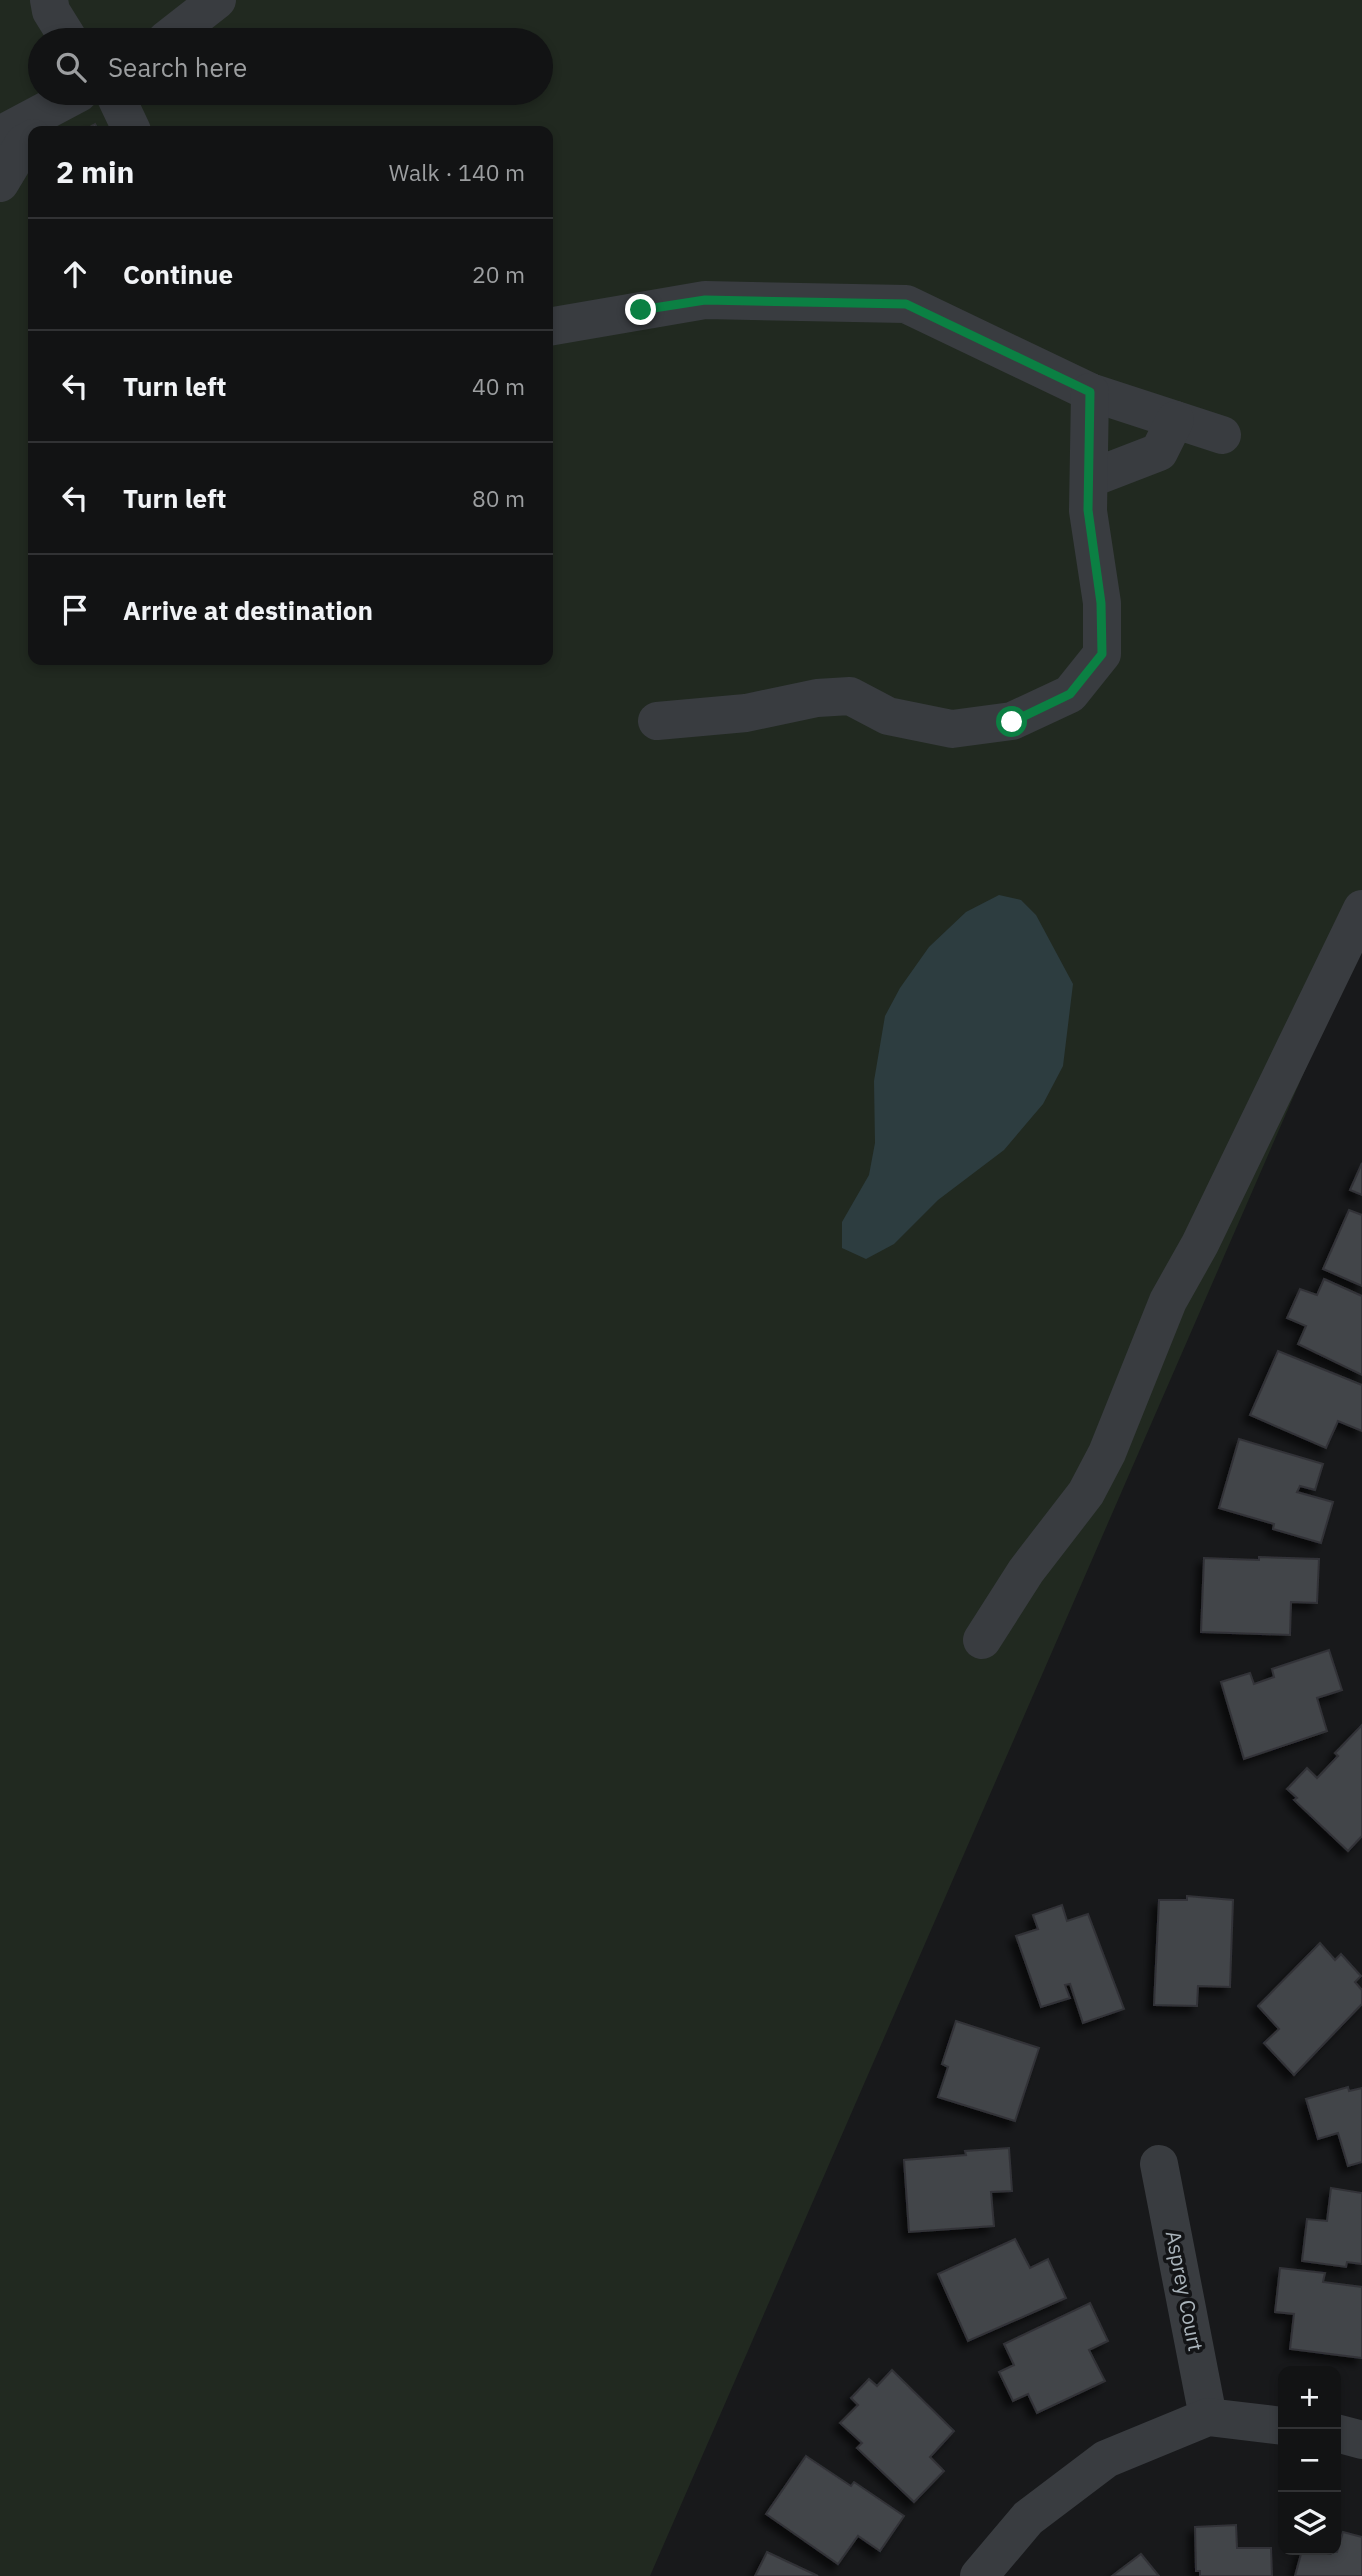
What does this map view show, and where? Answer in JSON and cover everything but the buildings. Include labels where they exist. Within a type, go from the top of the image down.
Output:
[{"type":"street","points":[[49,0],[51,11],[61,28]]},
{"type":"street","points":[[181,28],[217,0]]},
{"type":"street","points":[[0,135],[56,105]]},
{"type":"street","points":[[54,126],[76,113],[83,105]]},
{"type":"street","points":[[120,105],[130,126]]},
{"type":"street","points":[[0,183],[24,143],[28,141]]},
{"type":"street","points":[[553,326],[705,300],[906,304],[1090,392],[1222,435]]},
{"type":"street","points":[[657,721],[747,713],[817,698],[850,696],[888,716],[952,729],[1012,722],[1070,694],[1102,654],[1101,603],[1088,510],[1090,392]]},
{"type":"street","points":[[1089,479],[1159,452],[1175,420]]},
{"type":"street","points":[[982,1640],[1026,1571],[1086,1493],[1107,1453],[1168,1301],[1200,1244],[1362,909]]},
{"type":"street","name":"Asprey Court","points":[[1159,2164],[1209,2417]]},
{"type":"street","points":[[979,2576],[1028,2518],[1106,2459],[1209,2417],[1278,2425]]},
{"type":"street","points":[[1341,2434],[1362,2440]]},
{"type":"shaded area","points":[[0,0],[1362,0],[1362,939],[650,2576],[0,2576]]},
{"type":"shaded area","points":[[999,895],[1021,900],[1036,915],[1073,984],[1063,1066],[1043,1104],[1004,1150],[938,1200],[894,1244],[866,1259],[842,1248],[842,1222],[869,1175],[875,1143],[874,1081],[885,1016],[900,988],[929,947],[966,912]]},
{"type":"route","points":[[641,310],[705,300],[906,304],[1090,392],[1088,510],[1101,603],[1102,654],[1070,694],[1012,722]]}]
